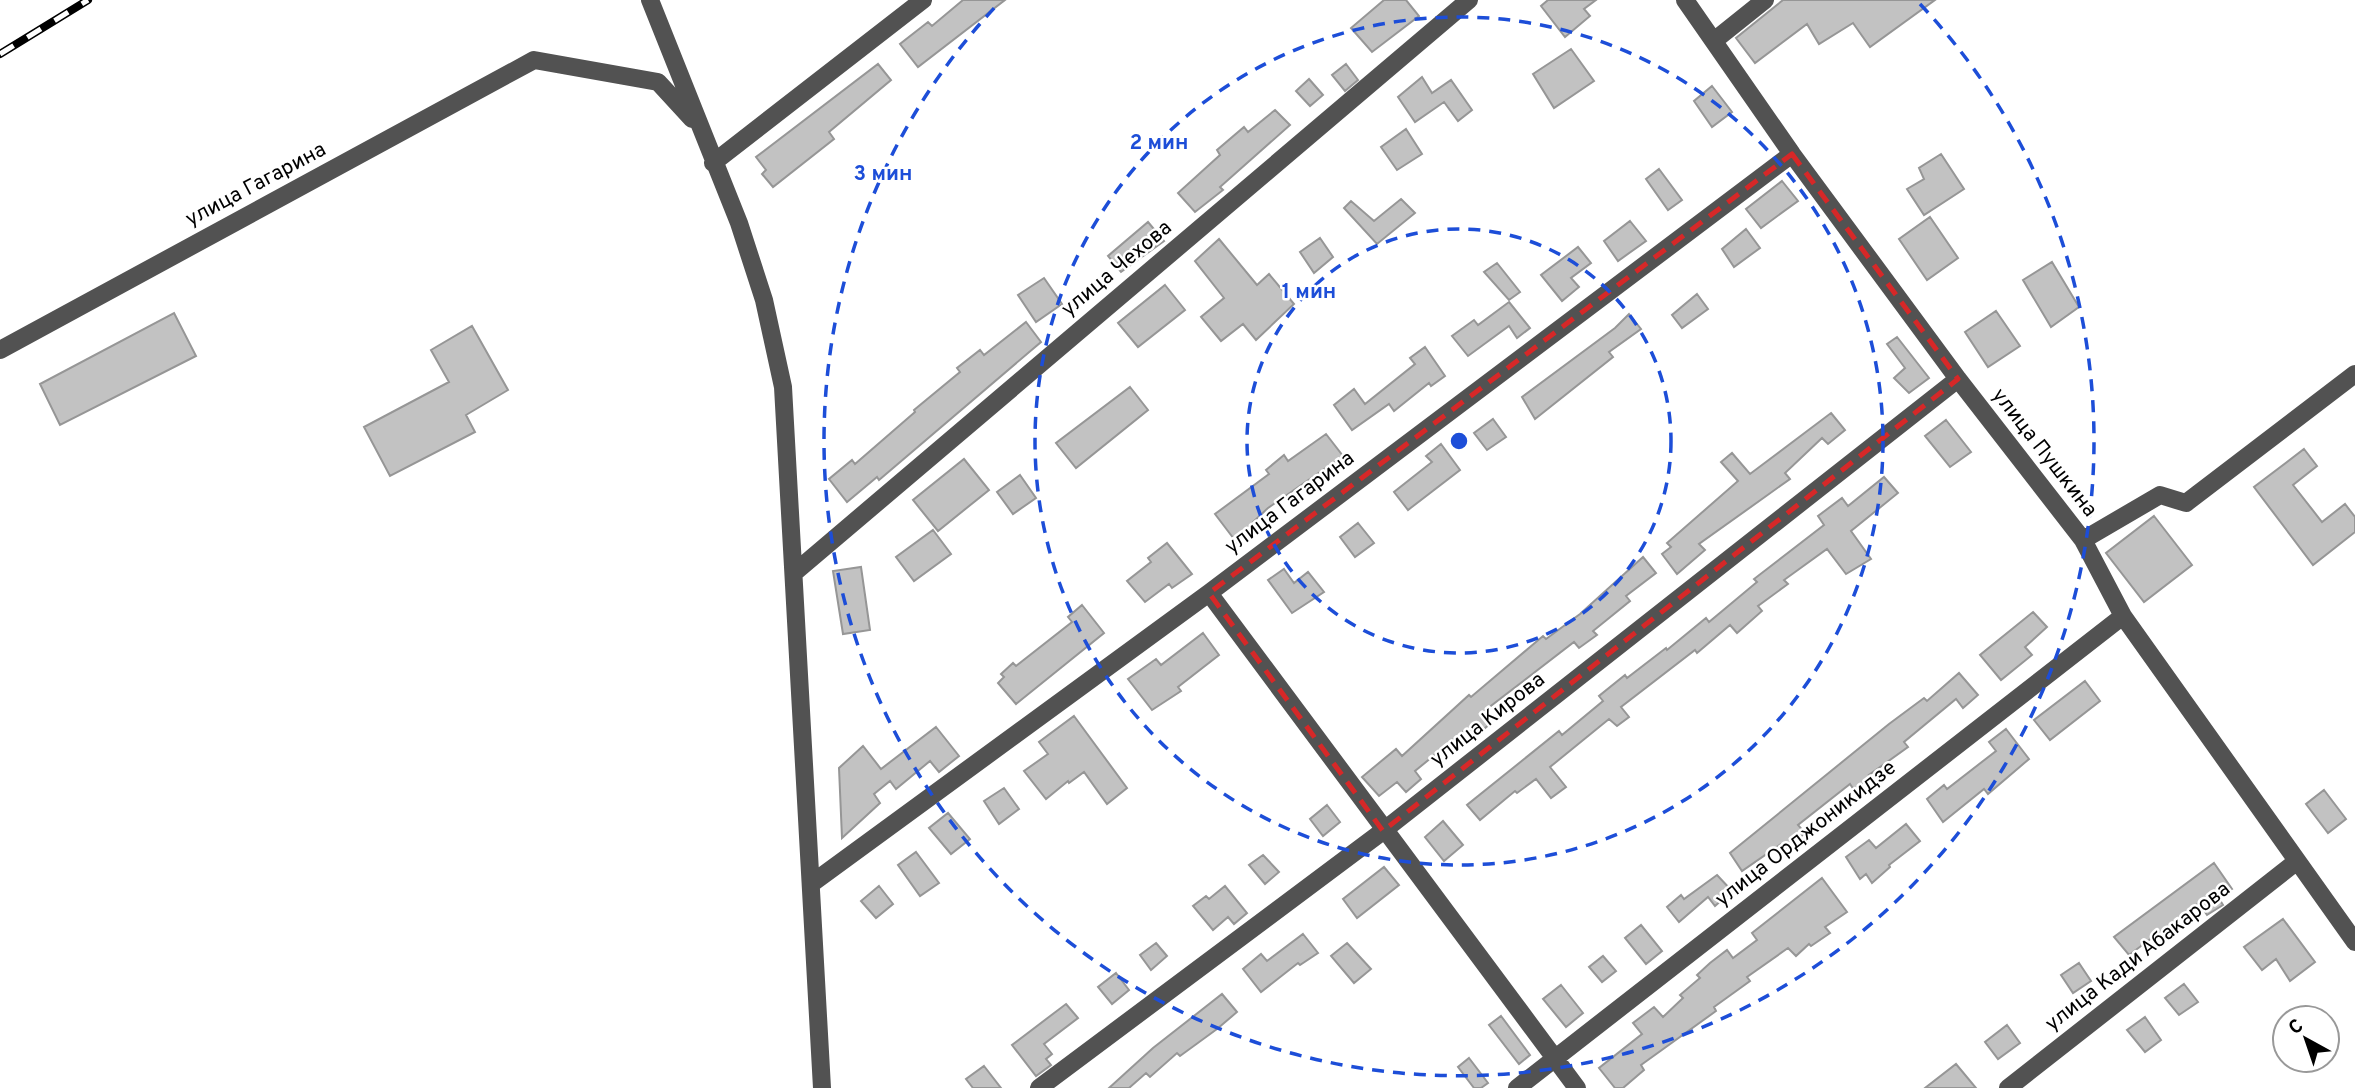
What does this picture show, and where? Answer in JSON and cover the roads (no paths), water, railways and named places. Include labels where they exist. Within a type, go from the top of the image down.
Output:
[{"type":"street","points":[[650,0],[739,223],[764,300],[783,387],[822,1088]]},
{"type":"street","points":[[713,163],[923,0]]},
{"type":"street","name":"улица Чехова","points":[[794,573],[1469,0]]},
{"type":"street","name":"улица Пушкина","points":[[1685,0],[1792,154],[1958,379],[2082,540],[2123,616],[2355,942]]},
{"type":"street","points":[[1715,40],[1765,0]]},
{"type":"street","name":"улица Гагарина","points":[[0,350],[534,60],[658,82],[701,129]]},
{"type":"street","name":"улица Гагарина","points":[[811,884],[1209,593],[1792,154]]},
{"type":"street","points":[[2082,540],[2160,495],[2186,503],[2355,374]]},
{"type":"street","name":"улица Кирова","points":[[1039,1088],[1384,831],[1958,379]]},
{"type":"street","points":[[1209,593],[1577,1088]]},
{"type":"street","name":"улица Орджоникидзе","points":[[1517,1088],[2123,616]]},
{"type":"street","name":"улица Кади Абакарова","points":[[2008,1088],[2297,862]]},
{"type":"railway","points":[[0,54],[88,0]]}]
